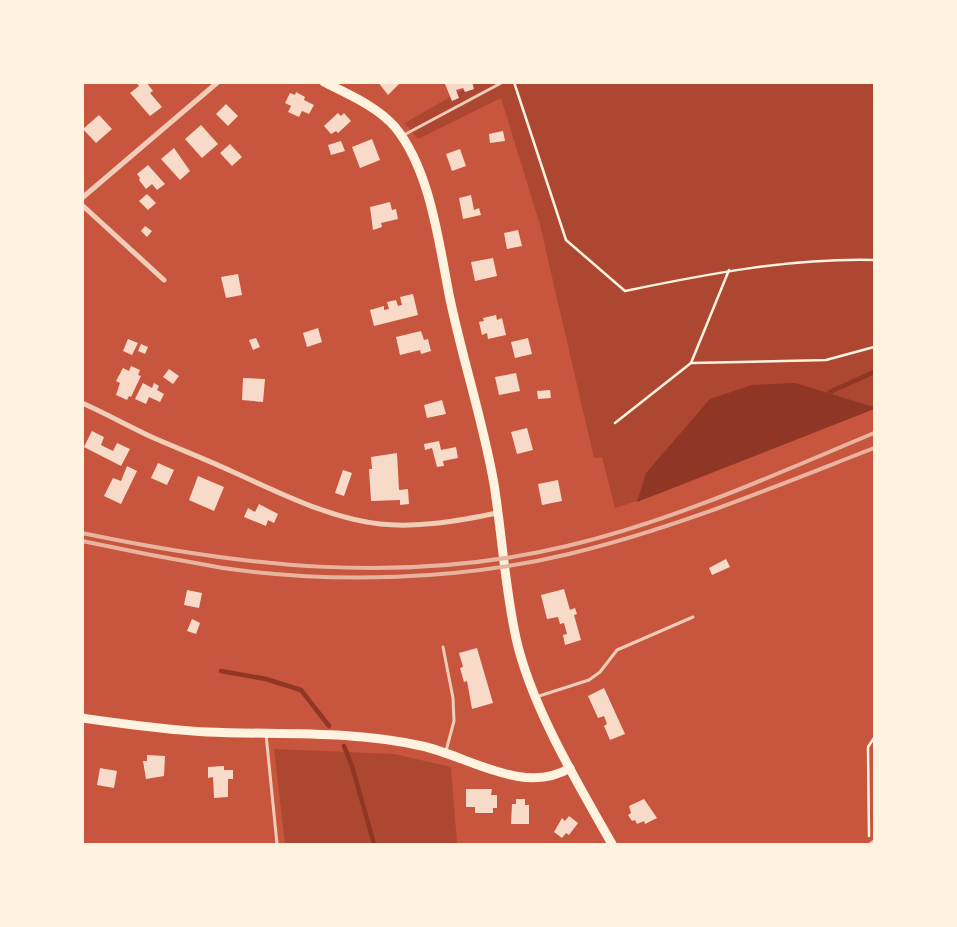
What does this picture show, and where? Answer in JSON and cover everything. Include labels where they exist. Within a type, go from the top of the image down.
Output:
[{"type":"main road","points":[[324,82],[362,101],[394,126],[415,161],[429,203],[457,333],[487,450],[494,485],[496,513],[516,638],[535,697],[570,768],[612,844]]},
{"type":"main road","points":[[82,718],[205,732],[342,735],[404,742],[446,752],[519,777],[552,776],[570,768]]},
{"type":"street","points":[[82,198],[218,82]]},
{"type":"street","points":[[82,205],[164,280]]},
{"type":"street","points":[[82,403],[152,437],[267,487],[325,511],[350,519],[408,526],[456,521],[496,513]]},
{"type":"lane","points":[[402,137],[503,82]]},
{"type":"lane","points":[[535,697],[589,680],[600,672],[617,650],[692,617]]},
{"type":"lane","points":[[443,647],[453,698],[454,722],[446,752]]},
{"type":"lane","points":[[266,733],[277,844]]},
{"type":"lane","points":[[869,844],[874,841]]},
{"type":"path","points":[[514,82],[566,240],[625,290],[729,270],[839,259],[874,260]]},
{"type":"path","points":[[615,423],[691,364],[729,270]]},
{"type":"path","points":[[691,364],[826,360],[874,347]]},
{"type":"path","points":[[869,844],[868,747],[874,738]]},
{"type":"shaded area","points":[[474,83],[874,83],[874,409],[658,494],[615,508],[602,457],[594,458],[540,225],[501,98],[418,139],[405,123]]},
{"type":"shaded area","points":[[795,383],[874,407],[874,409],[637,502],[646,473],[710,399],[752,385]]},
{"type":"shaded area","points":[[274,749],[394,754],[451,767],[457,844],[285,844]]},
{"type":"building","points":[[136,82],[146,82],[153,91],[150,93],[162,107],[150,116],[130,93],[139,86]]},
{"type":"building","points":[[378,82],[401,82],[388,95]]},
{"type":"building","points":[[450,82],[472,82],[474,89],[465,92],[463,88],[456,90],[459,98],[452,101],[445,84]]},
{"type":"building","points":[[296,92],[305,97],[304,100],[314,105],[309,114],[302,111],[299,117],[288,112],[291,106],[285,103],[290,93],[295,95]]},
{"type":"building","points":[[226,104],[238,116],[228,126],[216,114]]},
{"type":"building","points":[[338,113],[341,116],[344,113],[351,121],[338,133],[336,131],[331,134],[324,126]]},
{"type":"building","points":[[99,115],[112,129],[96,143],[83,129]]},
{"type":"building","points":[[201,125],[218,144],[202,158],[185,139]]},
{"type":"building","points":[[503,131],[505,141],[490,143],[489,134]]},
{"type":"building","points":[[372,139],[380,160],[360,168],[352,147]]},
{"type":"building","points":[[341,141],[345,151],[331,155],[328,145]]},
{"type":"building","points":[[230,144],[242,157],[232,166],[220,153]]},
{"type":"building","points":[[174,148],[190,171],[180,180],[161,159]]},
{"type":"building","points":[[460,149],[466,166],[452,171],[446,154]]},
{"type":"building","points":[[148,165],[165,184],[157,190],[152,184],[146,189],[139,180],[140,178],[137,174]]},
{"type":"building","points":[[147,194],[156,203],[148,210],[139,201]]},
{"type":"building","points":[[471,195],[474,210],[479,208],[481,215],[463,219],[459,198]]},
{"type":"building","points":[[390,202],[392,210],[396,209],[398,219],[381,223],[382,227],[373,230],[370,207]]},
{"type":"building","points":[[145,226],[152,231],[147,237],[141,231]]},
{"type":"building","points":[[518,230],[522,246],[507,249],[504,233]]},
{"type":"building","points":[[493,258],[497,276],[475,281],[471,262]]},
{"type":"building","points":[[238,274],[242,295],[226,298],[221,277]]},
{"type":"building","points":[[413,294],[418,315],[374,326],[370,310],[384,306],[384,310],[389,309],[387,302],[396,300],[398,306],[402,305],[400,297]]},
{"type":"building","points":[[496,315],[497,320],[502,318],[506,335],[488,339],[487,333],[482,335],[479,322],[484,321],[483,318]]},
{"type":"building","points":[[318,328],[322,342],[307,347],[303,333]]},
{"type":"building","points":[[421,331],[424,340],[428,339],[431,351],[421,354],[420,350],[400,355],[396,337]]},
{"type":"building","points":[[256,338],[260,347],[253,350],[249,340]]},
{"type":"building","points":[[528,338],[532,354],[515,358],[511,342]]},
{"type":"building","points":[[128,339],[138,343],[132,355],[123,351]]},
{"type":"building","points":[[141,344],[148,347],[145,354],[138,351]]},
{"type":"building","points":[[131,366],[140,370],[138,375],[141,376],[131,397],[129,396],[127,400],[116,395],[120,383],[116,381],[123,368],[129,371]]},
{"type":"building","points":[[169,369],[179,376],[173,384],[163,377]]},
{"type":"building","points":[[516,373],[520,391],[499,395],[495,377]]},
{"type":"building","points":[[243,378],[265,379],[263,402],[242,400]]},
{"type":"building","points":[[143,383],[152,388],[154,383],[159,386],[157,390],[164,394],[160,402],[149,397],[146,404],[135,399]]},
{"type":"building","points":[[550,390],[551,398],[538,399],[537,391]]},
{"type":"building","points":[[442,400],[446,414],[427,418],[424,405]]},
{"type":"building","points":[[527,428],[533,450],[517,454],[511,432]]},
{"type":"building","points":[[92,431],[104,437],[101,445],[113,451],[117,443],[130,449],[121,466],[84,447]]},
{"type":"building","points":[[439,441],[441,450],[456,447],[458,458],[443,461],[444,466],[437,467],[432,448],[425,450],[424,444]]},
{"type":"building","points":[[397,453],[399,490],[408,489],[409,504],[400,505],[400,500],[371,501],[369,469],[372,469],[371,457]]},
{"type":"building","points":[[158,463],[174,470],[167,485],[151,478]]},
{"type":"building","points":[[127,466],[137,471],[121,504],[104,496],[113,478],[121,481]]},
{"type":"building","points":[[343,470],[352,473],[344,496],[335,493]]},
{"type":"building","points":[[198,476],[224,487],[214,511],[189,500]]},
{"type":"building","points":[[558,480],[562,501],[542,505],[538,484]]},
{"type":"building","points":[[259,504],[278,514],[274,523],[268,520],[266,526],[244,517],[248,508],[255,512]]},
{"type":"building","points":[[726,559],[730,567],[712,575],[709,568]]},
{"type":"building","points":[[564,589],[570,610],[575,608],[577,614],[574,615],[581,640],[565,645],[563,635],[567,634],[564,623],[560,624],[558,617],[547,619],[541,595]]},
{"type":"building","points":[[187,590],[202,593],[199,608],[184,605]]},
{"type":"building","points":[[192,619],[200,623],[196,634],[187,631]]},
{"type":"building","points":[[477,648],[493,703],[472,709],[467,681],[464,682],[460,668],[463,667],[459,653]]},
{"type":"building","points":[[604,688],[625,734],[610,740],[604,726],[607,724],[604,716],[598,718],[588,696]]},
{"type":"building","points":[[147,755],[165,756],[164,776],[146,779],[143,761],[147,761]]},
{"type":"building","points":[[224,766],[224,770],[233,770],[233,779],[228,779],[228,797],[214,798],[213,777],[208,778],[208,767]]},
{"type":"building","points":[[100,768],[117,771],[114,788],[97,785]]},
{"type":"building","points":[[466,789],[492,789],[491,795],[497,795],[497,808],[493,808],[493,813],[475,813],[475,807],[466,807]]},
{"type":"building","points":[[516,799],[525,799],[525,805],[529,805],[529,824],[511,824],[512,804],[516,804]]},
{"type":"building","points":[[644,799],[657,818],[645,824],[644,821],[637,824],[628,815],[631,813],[629,806]]},
{"type":"building","points":[[569,816],[578,823],[569,835],[566,833],[562,838],[554,832],[562,818],[565,821]]},
{"type":"waterway","points":[[831,395],[830,392],[874,372]]},
{"type":"waterway","points":[[221,671],[266,679],[301,690],[329,726]]},
{"type":"waterway","points":[[344,746],[352,766],[374,844]]},
{"type":"railway","points":[[82,533],[203,555],[324,567],[385,568],[445,565],[506,558],[567,546],[646,524],[761,481],[874,433]]},
{"type":"railway","points":[[82,541],[223,568],[265,573],[309,576],[397,577],[485,569],[569,554],[647,532],[761,492],[874,448]]}]
